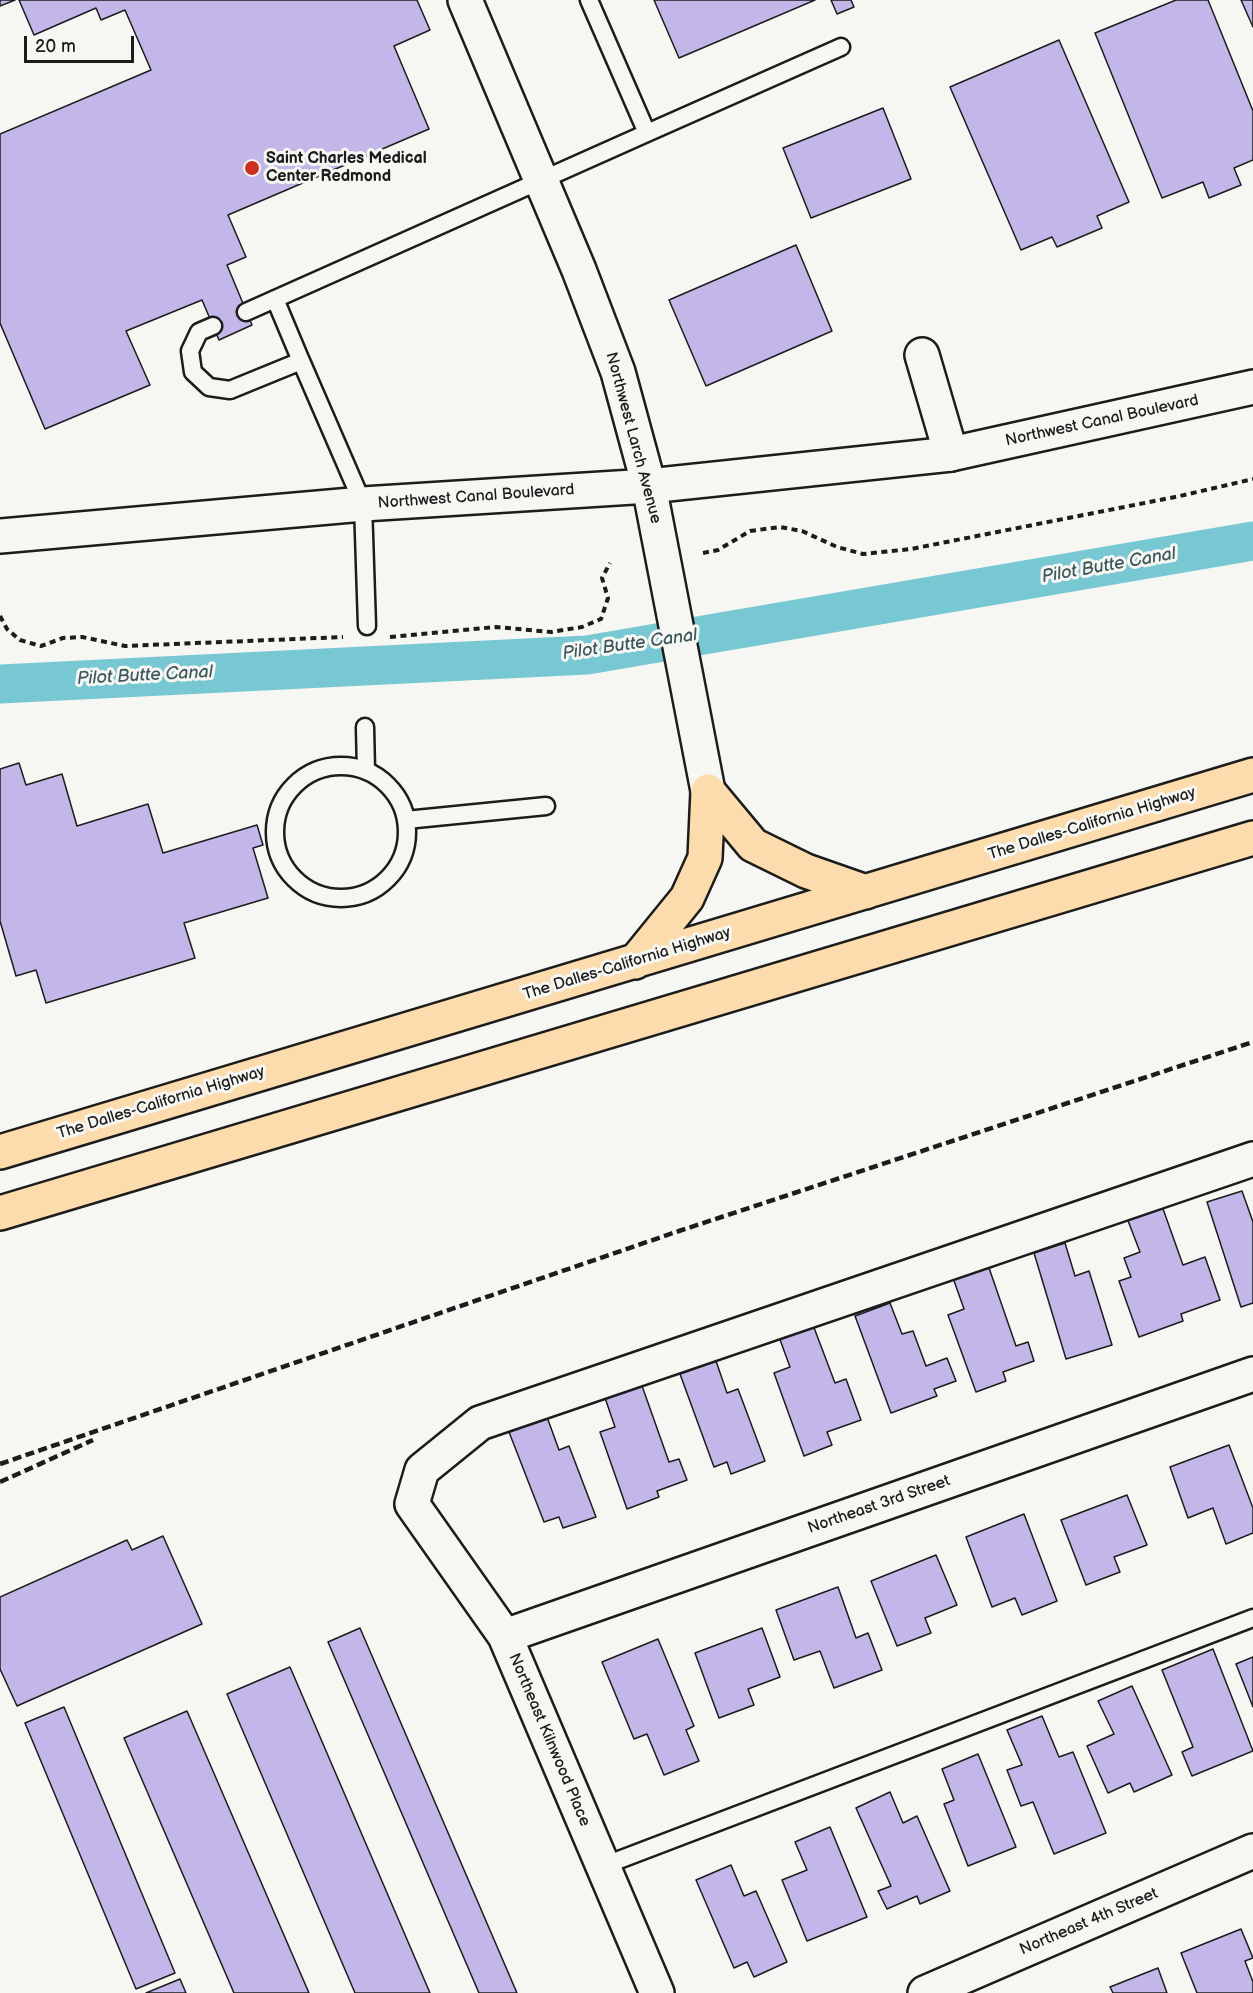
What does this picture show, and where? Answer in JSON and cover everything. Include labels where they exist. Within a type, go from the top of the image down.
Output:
[{"type":"highway","name":"The Dalles-California Highway","points":[[0,1152],[1253,775]]},
{"type":"highway","points":[[708,791],[753,845],[806,871],[866,892]]},
{"type":"highway","points":[[635,962],[687,898],[705,858],[708,791]]},
{"type":"highway","points":[[0,1214],[1253,838]]},
{"type":"street","name":"Northwest Larch Avenue","points":[[465,0],[579,270],[618,372],[649,486],[708,791]]},
{"type":"street","points":[[922,355],[951,454]]},
{"type":"street","name":"Northwest Canal Boulevard","points":[[0,536],[363,504],[649,486],[951,454],[1253,387]]},
{"type":"street","name":"Northeast Kilnwood Place","points":[[657,1993],[505,1636],[412,1504],[422,1470],[480,1423],[1253,1159]]},
{"type":"street","name":"Northeast 3rd Street","points":[[505,1636],[1253,1374]]},
{"type":"street","name":"Northeast 4th Street","points":[[925,1993],[1253,1851]]},
{"type":"lane","points":[[589,0],[647,133]]},
{"type":"lane","points":[[246,312],[539,179],[841,47]]},
{"type":"lane","points":[[275,299],[363,504],[367,626]]},
{"type":"lane","points":[[213,326],[199,332],[190,351],[193,372],[209,387],[230,390],[301,361]]},
{"type":"lane","points":[[365,727],[366,771]]},
{"type":"lane","points":[[345,766],[366,771],[385,782],[399,799],[406,820],[407,842],[401,862],[388,880],[370,893],[349,898],[327,898],[307,889],[290,875],[279,856],[275,834],[278,812],[288,792],[303,777],[323,768],[345,766]]},
{"type":"lane","points":[[406,820],[546,806]]},
{"type":"lane","points":[[603,1866],[1253,1618]]},
{"type":"path","points":[[703,553],[718,550],[750,531],[780,527],[802,531],[837,547],[863,554],[911,549],[1180,496],[1253,479]]},
{"type":"path","points":[[389,637],[496,627],[551,632],[582,627],[601,619],[608,598],[602,578],[610,563]]},
{"type":"path","points":[[0,616],[7,629],[20,640],[41,646],[63,638],[82,637],[125,646],[353,637]]},
{"type":"building","points":[[0,0],[15,0],[0,6]]},
{"type":"building","points":[[19,0],[417,0],[430,30],[394,46],[429,129],[228,215],[246,257],[227,265],[252,325],[219,340],[202,300],[126,331],[150,385],[45,429],[0,323],[0,134],[151,70],[125,10],[101,20],[96,8],[34,35]]},
{"type":"building","points":[[654,0],[815,0],[679,58]]},
{"type":"building","points":[[831,0],[851,0],[854,7],[837,14]]},
{"type":"building","points":[[1176,0],[1208,0],[1253,111],[1253,160],[1234,168],[1241,185],[1209,198],[1203,182],[1162,198],[1095,33]]},
{"type":"building","points":[[1241,0],[1253,0],[1253,27]]},
{"type":"building","points":[[1059,40],[1129,202],[1097,216],[1102,228],[1057,247],[1052,237],[1021,250],[950,87]]},
{"type":"building","points":[[883,108],[911,179],[811,218],[783,148]]},
{"type":"building","points":[[796,245],[832,331],[706,386],[669,300]]},
{"type":"building","points":[[19,763],[26,785],[62,774],[77,826],[148,804],[163,853],[257,825],[263,845],[253,848],[268,898],[184,923],[195,958],[46,1003],[36,970],[16,976],[0,921],[0,769]]},
{"type":"building","points":[[1242,1191],[1253,1222],[1253,1303],[1241,1307],[1207,1202]]},
{"type":"building","points":[[1162,1206],[1183,1265],[1205,1257],[1220,1300],[1181,1314],[1183,1321],[1139,1337],[1119,1281],[1131,1277],[1124,1258],[1140,1252],[1127,1218]]},
{"type":"building","points":[[1065,1243],[1075,1276],[1089,1271],[1112,1345],[1066,1359],[1034,1253]]},
{"type":"building","points":[[988,1265],[1016,1346],[1028,1342],[1034,1361],[1003,1372],[1006,1381],[976,1392],[948,1315],[964,1309],[953,1278]]},
{"type":"building","points":[[890,1303],[902,1334],[913,1331],[926,1366],[947,1358],[956,1381],[934,1389],[937,1396],[891,1413],[855,1316]]},
{"type":"building","points":[[813,1325],[835,1383],[846,1379],[861,1420],[827,1432],[832,1445],[804,1456],[774,1373],[790,1367],[779,1337]]},
{"type":"building","points":[[716,1361],[727,1393],[738,1389],[765,1461],[731,1474],[727,1462],[714,1467],[680,1374]]},
{"type":"building","points":[[641,1383],[669,1462],[679,1459],[687,1480],[657,1491],[659,1497],[627,1509],[600,1432],[615,1427],[604,1395]]},
{"type":"building","points":[[547,1417],[559,1450],[569,1446],[596,1517],[563,1528],[559,1517],[544,1522],[509,1432]]},
{"type":"building","points":[[1229,1445],[1253,1508],[1253,1533],[1226,1544],[1213,1508],[1188,1518],[1170,1467]]},
{"type":"building","points":[[1127,1495],[1147,1545],[1114,1557],[1120,1572],[1086,1585],[1061,1520]]},
{"type":"building","points":[[1024,1514],[1057,1601],[1022,1615],[1015,1598],[992,1607],[966,1537]]},
{"type":"building","points":[[163,1536],[202,1624],[17,1706],[0,1669],[0,1597],[127,1540],[132,1550]]},
{"type":"building","points":[[936,1555],[957,1605],[925,1618],[931,1633],[897,1646],[871,1581]]},
{"type":"building","points":[[838,1587],[856,1638],[868,1633],[882,1670],[834,1688],[820,1651],[794,1660],[776,1610]]},
{"type":"building","points":[[360,1628],[517,1993],[479,1993],[328,1642]]},
{"type":"building","points":[[762,1628],[780,1677],[748,1689],[754,1705],[719,1718],[695,1653]]},
{"type":"building","points":[[658,1639],[694,1726],[686,1730],[699,1761],[664,1775],[647,1734],[634,1739],[602,1662]]},
{"type":"building","points":[[1213,1649],[1253,1751],[1192,1776],[1182,1752],[1193,1747],[1162,1670]]},
{"type":"building","points":[[1253,1657],[1253,1707],[1236,1664]]},
{"type":"building","points":[[290,1667],[430,1993],[355,1993],[227,1694]]},
{"type":"building","points":[[1132,1686],[1172,1775],[1134,1792],[1130,1783],[1108,1793],[1087,1746],[1114,1734],[1098,1701]]},
{"type":"building","points":[[64,1707],[175,1973],[136,1989],[25,1723]]},
{"type":"building","points":[[187,1711],[309,1993],[234,1993],[124,1738]]},
{"type":"building","points":[[1042,1716],[1059,1757],[1073,1752],[1106,1833],[1054,1854],[1033,1802],[1021,1806],[1007,1770],[1022,1765],[1007,1730]]},
{"type":"building","points":[[978,1754],[1016,1847],[968,1866],[944,1804],[954,1800],[942,1769]]},
{"type":"building","points":[[890,1792],[903,1823],[917,1816],[950,1891],[920,1904],[917,1896],[887,1909],[878,1891],[891,1886],[856,1808]]},
{"type":"building","points":[[830,1827],[867,1917],[807,1941],[782,1880],[807,1870],[795,1842]]},
{"type":"building","points":[[731,1865],[744,1896],[756,1891],[787,1962],[754,1977],[747,1962],[734,1968],[696,1880]]},
{"type":"building","points":[[1241,1929],[1253,1958],[1245,1961],[1253,1982],[1253,1993],[1197,1993],[1181,1953]]},
{"type":"building","points":[[1158,1968],[1167,1993],[1113,1993],[1110,1987]]},
{"type":"building","points":[[180,1979],[186,1993],[146,1993]]},
{"type":"waterway","name":"Pilot Butte Canal","points":[[0,684],[587,655],[1253,541]]},
{"type":"railway","points":[[0,1464],[679,1231],[1253,1042]]},
{"type":"railway","points":[[0,1482],[93,1440]]},
{"type":"place","name":"Saint Charles Medical Center Redmond","points":[[252,168]]}]
